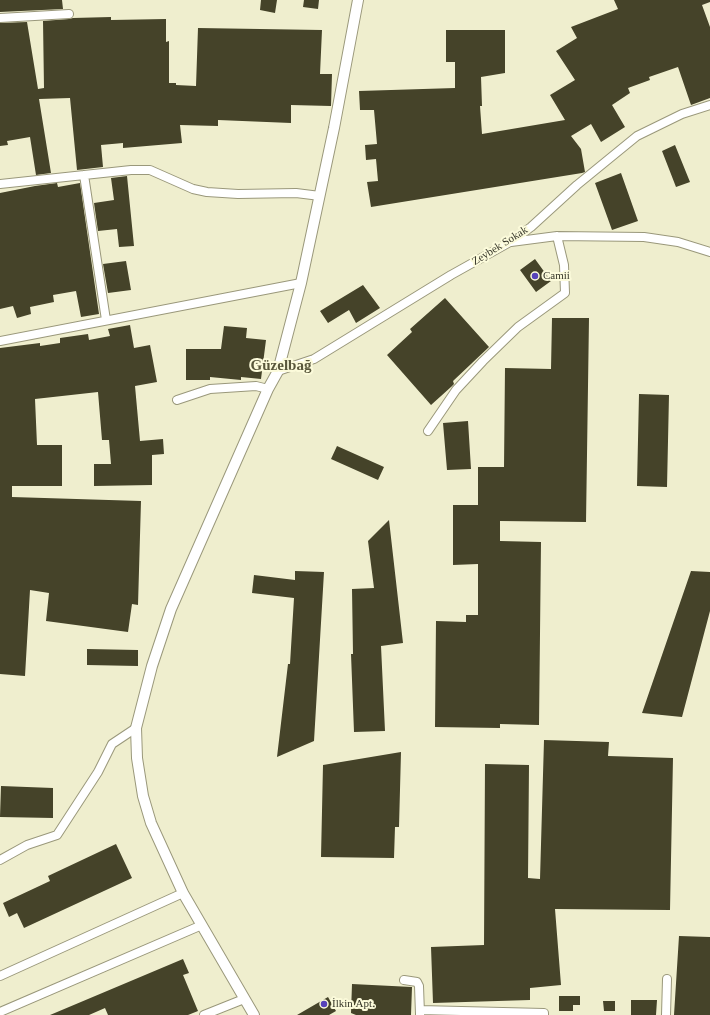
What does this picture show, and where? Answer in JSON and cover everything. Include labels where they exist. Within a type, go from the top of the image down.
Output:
[{"type":"street","points":[[254,1015],[172,874],[151,823],[142,796],[137,758],[136,728],[152,666],[171,609],[268,389],[278,371],[302,283],[358,0]]},
{"type":"street","points":[[0,18],[69,14]]},
{"type":"street","name":"Zeybek Sokak","points":[[278,371],[314,359],[510,242],[531,227],[577,185],[637,136],[682,114],[710,105]]},
{"type":"street","points":[[0,184],[131,170],[150,170],[192,190],[238,194],[296,193],[320,196]]},
{"type":"street","points":[[84,175],[106,320]]},
{"type":"street","points":[[510,242],[557,236],[644,236],[678,242],[710,252]]},
{"type":"street","points":[[428,431],[456,390],[482,361],[518,327],[565,293],[564,265],[557,236]]},
{"type":"street","points":[[0,341],[302,283]]},
{"type":"street","points":[[177,400],[210,389],[256,386],[268,389]]},
{"type":"street","points":[[0,860],[27,845],[57,835],[98,772],[112,744],[136,728]]},
{"type":"street","points":[[0,976],[183,893]]},
{"type":"street","points":[[0,1012],[202,925]]},
{"type":"street","points":[[666,979],[666,1015]]},
{"type":"street","points":[[404,980],[417,982],[419,986],[420,1012],[544,1014]]},
{"type":"street","points":[[204,1015],[244,999]]},
{"type":"building","points":[[0,0],[62,0],[63,9],[0,12]]},
{"type":"building","points":[[261,0],[277,0],[275,13],[260,10]]},
{"type":"building","points":[[304,0],[319,0],[318,9],[303,7]]},
{"type":"building","points":[[614,0],[710,0],[710,2],[702,5],[710,27],[710,98],[691,105],[678,67],[649,77],[650,80],[628,88],[630,93],[612,105],[625,127],[601,142],[591,124],[571,136],[581,149],[585,172],[371,207],[367,182],[378,181],[376,159],[366,160],[365,145],[377,144],[374,110],[360,110],[359,91],[455,88],[455,62],[446,62],[446,30],[505,30],[505,73],[481,77],[482,106],[480,106],[482,134],[565,120],[550,95],[575,80],[556,51],[577,38],[571,27],[618,9]]},
{"type":"building","points":[[111,17],[111,20],[166,19],[166,42],[169,41],[169,83],[176,83],[176,85],[196,86],[198,28],[322,30],[320,74],[332,74],[331,106],[291,105],[291,123],[218,120],[218,126],[180,125],[182,143],[123,148],[123,143],[101,145],[103,167],[77,170],[70,98],[39,99],[51,173],[36,175],[30,137],[7,141],[8,145],[0,146],[0,23],[27,22],[38,89],[44,88],[43,21],[73,18]]},
{"type":"building","points":[[675,145],[690,182],[676,187],[662,151]]},
{"type":"building","points":[[621,173],[638,221],[612,230],[595,183]]},
{"type":"building","points":[[127,176],[134,246],[119,247],[117,229],[98,231],[94,203],[114,200],[111,178]]},
{"type":"building","points":[[57,183],[58,187],[80,183],[99,314],[81,317],[76,291],[53,295],[54,302],[30,307],[31,314],[17,318],[13,306],[0,309],[0,193]]},
{"type":"building","name":"Camii","points":[[535,259],[551,281],[536,292],[520,270]]},
{"type":"building","points":[[126,261],[131,290],[108,293],[103,264]]},
{"type":"building","points":[[363,285],[380,308],[356,323],[349,310],[328,323],[320,311]]},
{"type":"building","points":[[445,298],[489,347],[453,381],[454,384],[451,387],[431,405],[387,355],[412,332],[410,329]]},
{"type":"building","points":[[552,318],[589,318],[586,522],[500,521],[500,541],[541,542],[539,725],[500,724],[500,728],[435,727],[436,621],[466,622],[466,615],[478,615],[478,564],[453,565],[453,505],[478,505],[478,467],[504,467],[505,368],[551,369]]},
{"type":"building","points":[[130,325],[134,348],[150,345],[157,382],[135,386],[140,441],[163,439],[164,454],[152,455],[152,485],[94,486],[94,464],[111,464],[109,440],[102,440],[98,392],[35,399],[37,445],[62,445],[62,486],[12,486],[12,497],[141,501],[138,605],[132,604],[128,632],[46,621],[49,593],[30,590],[25,676],[0,674],[0,348],[40,343],[40,346],[60,343],[60,338],[88,334],[89,340],[110,336],[108,329]]},
{"type":"building","points":[[224,326],[247,328],[246,338],[266,340],[261,379],[241,377],[241,380],[210,377],[210,380],[186,380],[186,349],[221,349]]},
{"type":"building","points":[[639,394],[669,395],[667,487],[637,486]]},
{"type":"building","points":[[468,421],[471,469],[447,470],[443,423]]},
{"type":"building","points":[[337,446],[384,467],[378,480],[331,459]]},
{"type":"building","points":[[389,520],[403,643],[381,646],[385,731],[354,732],[351,654],[353,654],[352,589],[374,588],[368,541]]},
{"type":"building","points":[[295,571],[324,572],[314,741],[277,757],[288,664],[290,664],[294,598],[252,593],[254,575],[295,580]]},
{"type":"building","points":[[691,571],[710,572],[710,611],[682,717],[642,713]]},
{"type":"building","points":[[87,649],[138,650],[138,666],[87,665]]},
{"type":"building","points":[[544,740],[609,742],[608,756],[673,758],[670,910],[555,909],[561,985],[530,988],[530,1000],[433,1003],[431,947],[484,945],[485,764],[529,765],[528,878],[540,879]]},
{"type":"building","points":[[401,752],[399,827],[395,827],[394,858],[321,857],[323,765]]},
{"type":"building","points":[[1,786],[53,788],[53,818],[0,817]]},
{"type":"building","points":[[116,844],[132,878],[24,928],[17,913],[9,917],[3,903],[50,881],[48,876]]},
{"type":"building","points":[[679,936],[710,937],[710,1015],[674,1015]]},
{"type":"building","points":[[183,959],[189,973],[183,975],[198,1011],[188,1015],[108,1015],[105,1008],[89,1015],[50,1015]]},
{"type":"building","points":[[352,984],[412,987],[411,1015],[356,1015],[351,1013]]},
{"type":"building","points":[[559,996],[580,996],[580,1005],[573,1005],[573,1011],[559,1011]]},
{"type":"building","name":"İlkin Apt.","points":[[328,997],[336,1011],[329,1015],[297,1015]]},
{"type":"building","points":[[631,1000],[657,1000],[656,1015],[631,1015]]},
{"type":"building","points":[[603,1001],[615,1001],[615,1011],[604,1011]]},
{"type":"place","name":"Camii","points":[[535,276]]},
{"type":"place","name":"İlkin Apt.","points":[[324,1004]]},
{"type":"district","name":"Güzelbağ","points":[[281,366]]}]
